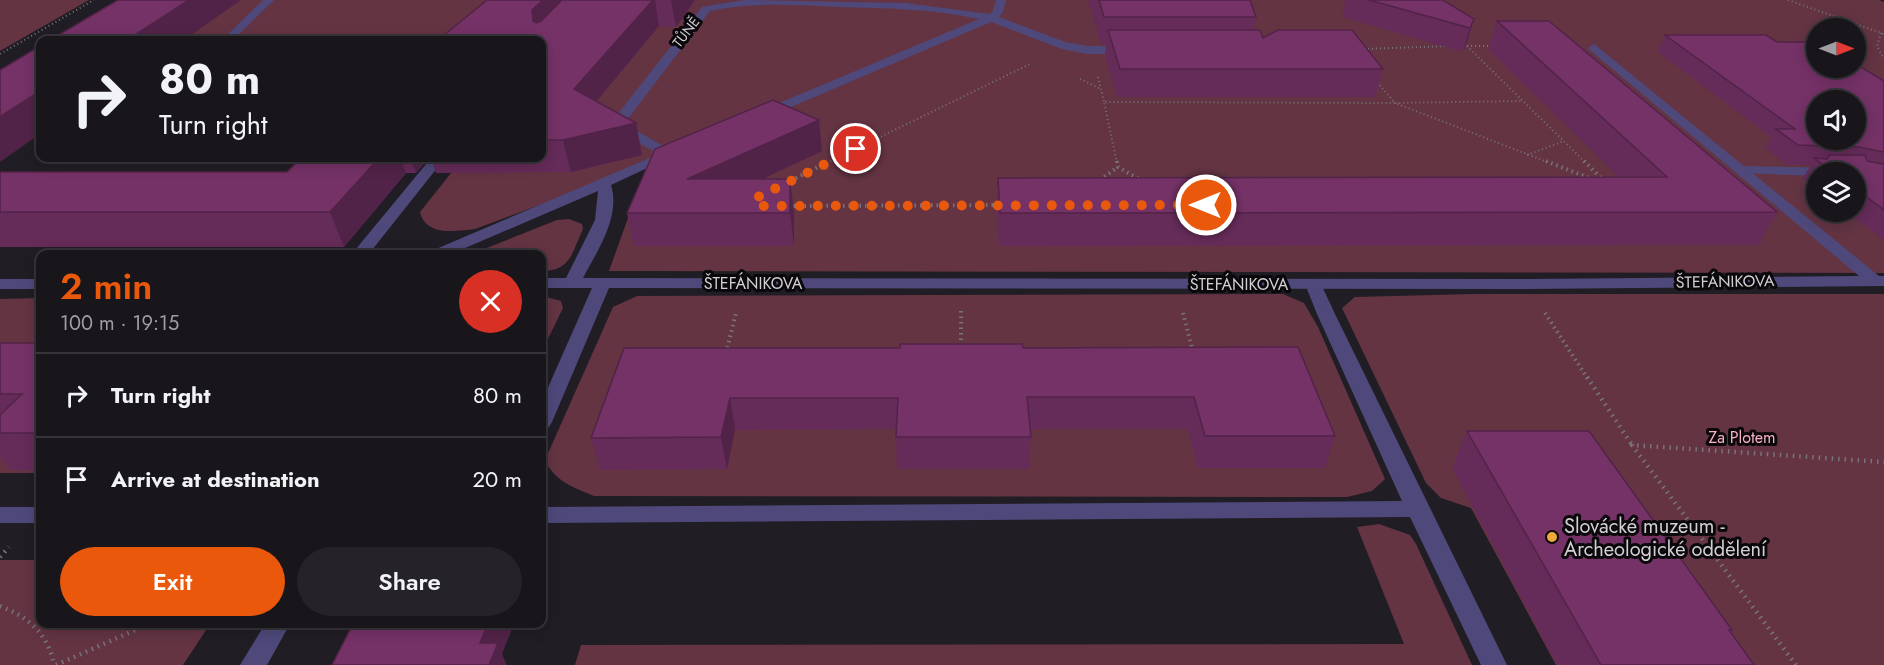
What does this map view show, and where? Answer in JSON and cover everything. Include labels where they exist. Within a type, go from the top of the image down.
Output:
[{"type":"street","points":[[230,36],[269,0]]},
{"type":"street","points":[[756,118],[991,18],[998,12],[1000,0]]},
{"type":"street","name":"TŮNĚ","points":[[447,250],[676,152],[624,129],[620,124],[621,116],[702,12],[710,8],[744,1],[904,6],[991,18],[1062,45],[1087,50],[1147,50]]},
{"type":"street","name":"ŠTEFÁNIKOVA","points":[[1593,48],[1880,281]]},
{"type":"street","points":[[363,250],[435,162]]},
{"type":"street","points":[[1743,170],[1806,171]]},
{"type":"street","points":[[572,283],[606,211],[608,192],[603,184]]},
{"type":"street","name":"ŠTEFÁNIKOVA","points":[[546,283],[1526,284],[1880,281]]},
{"type":"street","points":[[546,413],[603,283]]},
{"type":"street","points":[[0,284],[36,284]]},
{"type":"street","points":[[1312,284],[1417,509],[1494,665]]},
{"type":"street","points":[[546,515],[1417,509]]},
{"type":"street","points":[[0,515],[36,515]]},
{"type":"street","points":[[253,665],[276,628]]},
{"type":"path","points":[[0,54],[94,0]]},
{"type":"path","points":[[1788,0],[1882,33],[1877,46],[1884,59]]},
{"type":"path","points":[[785,183],[1040,60],[1062,45]]},
{"type":"path","points":[[1372,77],[1395,103],[1609,186],[1466,46]]},
{"type":"path","points":[[1359,50],[1497,46]]},
{"type":"path","points":[[1145,183],[1118,166],[1104,102],[1522,101]]},
{"type":"path","points":[[1526,155],[1564,141]]},
{"type":"path","points":[[1092,186],[1118,166]]},
{"type":"path","points":[[785,206],[1007,206]]},
{"type":"path","points":[[961,283],[961,354]]},
{"type":"path","points":[[1174,284],[1194,357]]},
{"type":"path","points":[[1526,284],[1632,445],[1796,665]]},
{"type":"path","points":[[725,357],[736,313]]},
{"type":"path","points":[[1632,445],[1884,462]]},
{"type":"path","points":[[0,606],[22,615],[36,626]]},
{"type":"path","points":[[38,628],[50,645],[55,665],[140,628]]},
{"type":"green space","points":[[0,0],[89,0],[0,51]]},
{"type":"green space","points":[[152,0],[566,0],[529,36],[93,36]]},
{"type":"green space","points":[[608,0],[1879,0],[1884,2],[1884,273],[609,271],[647,165],[475,229],[443,231],[435,229],[423,220],[420,212],[460,162],[546,162],[546,148]]},
{"type":"green space","points":[[569,219],[582,224],[583,229],[569,259],[559,268],[546,271],[546,250],[482,250],[557,220]]},
{"type":"green space","points":[[1283,294],[1304,303],[1318,327],[1385,479],[1372,491],[1347,497],[594,496],[559,478],[549,467],[546,458],[613,307],[637,296]]},
{"type":"green space","name":"Za Plotem","points":[[1473,294],[1884,294],[1884,665],[1556,665],[1471,508],[1441,498],[1426,483],[1342,308],[1355,297]]},
{"type":"green space","points":[[546,297],[561,301],[563,308],[546,343]]},
{"type":"green space","points":[[36,298],[36,473],[0,473],[0,299]]},
{"type":"green space","points":[[1379,524],[1410,535],[1416,544],[1472,665],[575,665],[581,645],[1404,644],[1357,527]]},
{"type":"green space","points":[[0,560],[36,560],[36,628],[207,628],[183,665],[0,665]]},
{"type":"building","points":[[118,0],[189,0],[133,36],[57,36]]},
{"type":"building","points":[[487,0],[543,0],[532,10],[533,21],[536,23],[541,21],[562,0],[653,0],[574,89],[636,123],[563,140],[546,140],[546,36],[443,36]]},
{"type":"building","points":[[1099,0],[1250,0],[1256,17],[1104,17]]},
{"type":"building","points":[[1369,0],[1443,0],[1474,19],[1470,28]]},
{"type":"building","points":[[1497,21],[1549,21],[1777,212],[1000,213],[998,178],[1667,177]]},
{"type":"building","points":[[1108,30],[1260,30],[1263,38],[1278,30],[1352,30],[1383,69],[1120,69]]},
{"type":"building","points":[[1665,35],[1766,35],[1777,42],[1806,42],[1806,78],[1866,78],[1866,70],[1884,81],[1884,152],[1866,148],[1866,90],[1806,90],[1806,145],[1798,145],[1776,129],[1795,129]]},
{"type":"building","points":[[36,48],[36,94],[0,117],[0,70]]},
{"type":"building","points":[[773,100],[819,120],[687,179],[790,179],[790,213],[627,213],[655,149]]},
{"type":"building","points":[[1829,155],[1865,155],[1867,161],[1884,164],[1884,210],[1866,196],[1866,162],[1819,162],[1814,158],[1827,159]]},
{"type":"building","points":[[297,162],[375,162],[330,212],[0,212],[0,172],[287,172]]},
{"type":"building","points":[[0,343],[36,343],[36,433],[0,433],[0,415],[22,394],[0,394]]},
{"type":"building","points":[[900,344],[1022,344],[1023,348],[1298,347],[1335,436],[1205,436],[1194,397],[1027,397],[1031,437],[896,437],[898,398],[730,398],[721,437],[591,438],[624,348],[900,348]]},
{"type":"building","points":[[1467,431],[1589,431],[1732,630],[1729,630],[1754,665],[1601,665]]},
{"type":"building","points":[[351,628],[486,628],[480,643],[498,643],[489,665],[332,665]]},
{"type":"place","name":"Slovácké muzeum - Archeologické oddělení","points":[[1552,537]]},
{"type":"route","points":[[856,149],[754,199],[762,206],[1206,205]]}]
